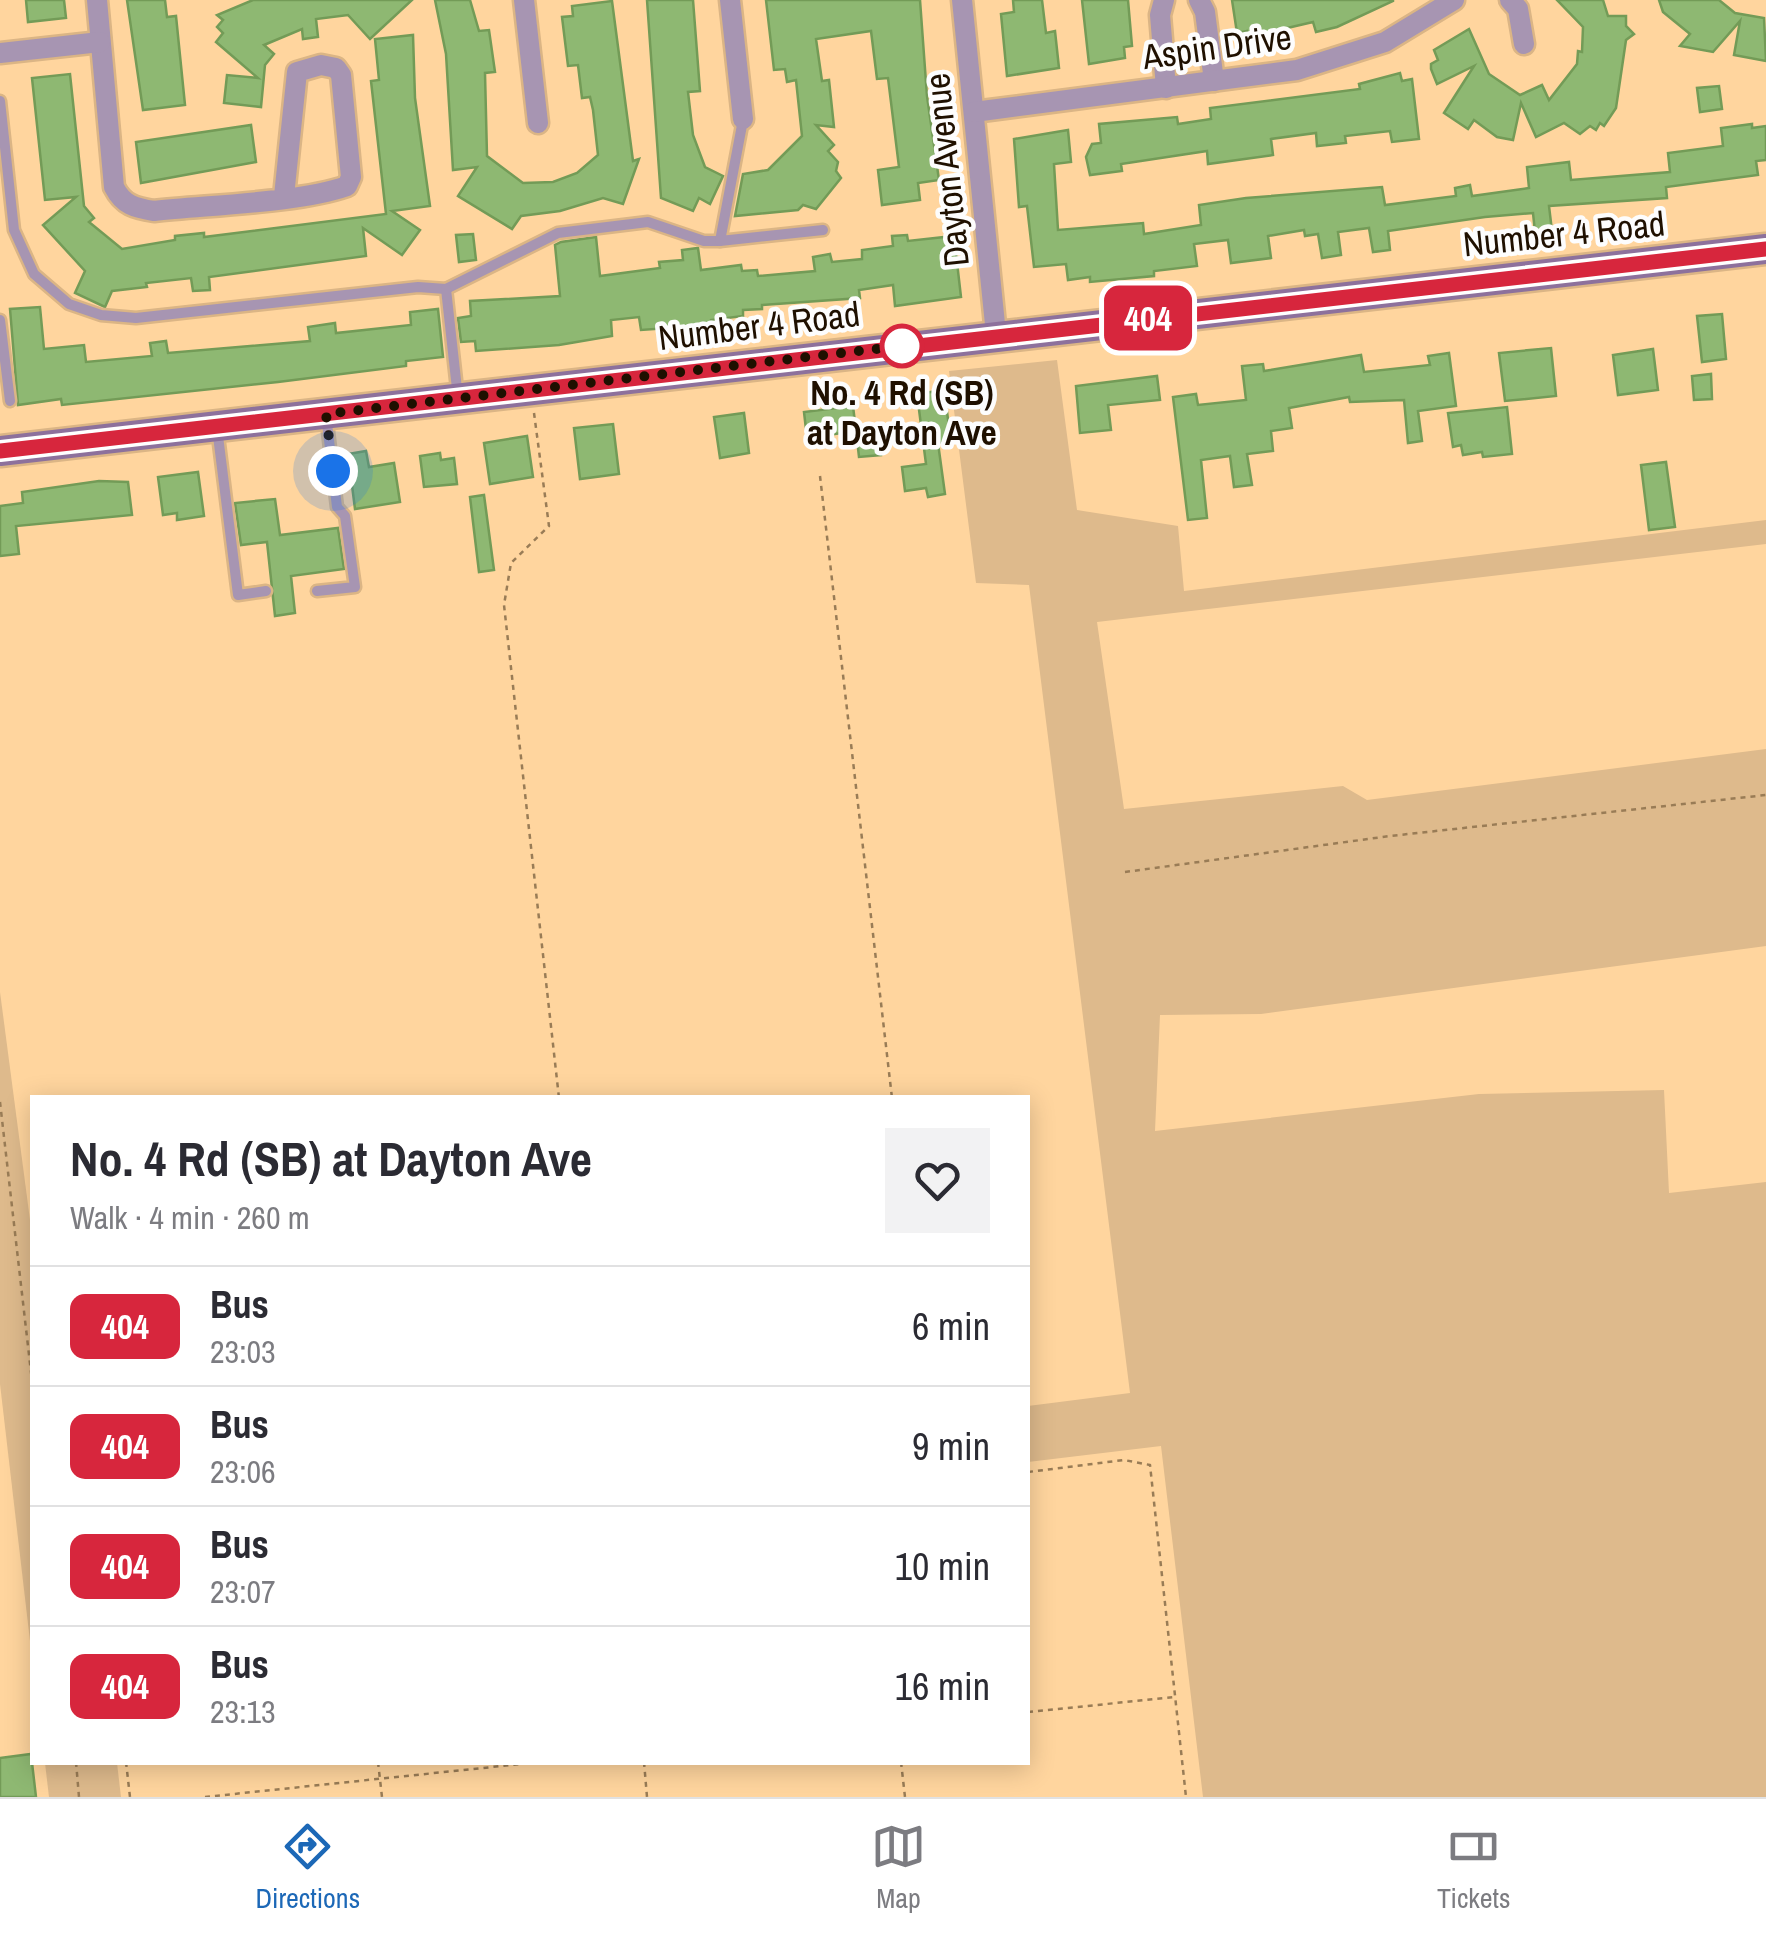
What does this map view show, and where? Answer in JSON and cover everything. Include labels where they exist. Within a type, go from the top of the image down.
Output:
[{"type":"main road","name":"Number 4 Road","points":[[0,451],[532,392],[996,334],[1766,249]]},
{"type":"street","points":[[97,0],[114,188],[127,204],[154,211],[284,196],[342,188],[350,182],[341,75],[329,66],[304,68],[294,80],[284,196]]},
{"type":"street","points":[[524,0],[538,122]]},
{"type":"street","points":[[730,0],[743,118]]},
{"type":"street","name":"Dayton Avenue","points":[[962,0],[996,334]]},
{"type":"street","points":[[1164,0],[1160,15],[1166,88]]},
{"type":"street","points":[[1199,0],[1205,12],[1214,81]]},
{"type":"street","name":"Aspin Drive","points":[[974,112],[1297,70],[1352,54],[1417,24],[1454,0]]},
{"type":"street","points":[[1510,0],[1518,9],[1524,44]]},
{"type":"street","points":[[0,53],[100,42]]},
{"type":"lane","points":[[0,101],[14,230],[34,274],[69,304],[101,315],[136,318],[418,287],[446,289],[558,234],[648,222],[704,241],[823,230]]},
{"type":"lane","points":[[720,241],[743,118]]},
{"type":"lane","points":[[446,289],[458,400]]},
{"type":"lane","points":[[0,320],[10,401]]},
{"type":"lane","points":[[317,591],[354,587],[345,516],[336,507],[326,414]]},
{"type":"lane","points":[[217,427],[238,595],[266,591]]},
{"type":"path","points":[[532,392],[548,526],[511,562],[504,606],[559,1095]]},
{"type":"path","points":[[820,476],[892,1095]]},
{"type":"path","points":[[1126,872],[1390,836],[1766,794]]},
{"type":"path","points":[[0,1102],[30,1364]]},
{"type":"path","points":[[1030,1472],[1124,1460],[1150,1465],[1186,1797]]},
{"type":"path","points":[[1030,1712],[1175,1697]]},
{"type":"path","points":[[76,1765],[79,1797]]},
{"type":"path","points":[[126,1765],[130,1797]]},
{"type":"path","points":[[378,1765],[382,1797]]},
{"type":"path","points":[[205,1797],[512,1765]]},
{"type":"path","points":[[644,1765],[647,1797]]},
{"type":"path","points":[[901,1765],[905,1797]]},
{"type":"shaded area","points":[[1057,360],[1077,510],[1178,526],[1184,591],[1766,520],[1766,544],[1097,622],[1124,809],[1343,786],[1367,800],[1766,749],[1766,946],[1261,1014],[1160,1015],[1155,1131],[1479,1094],[1664,1090],[1669,1193],[1766,1182],[1766,1797],[1203,1797],[1161,1446],[1030,1462],[1030,1406],[1130,1393],[1029,585],[976,583],[949,371]]},
{"type":"shaded area","points":[[0,992],[30,1220],[30,1641],[0,1384]]},
{"type":"shaded area","points":[[45,1765],[117,1765],[121,1797],[49,1797]]},
{"type":"building","points":[[26,0],[64,0],[66,18],[28,22]]},
{"type":"building","points":[[127,0],[165,0],[167,17],[176,16],[185,105],[143,110]]},
{"type":"building","points":[[253,0],[412,0],[370,39],[348,15],[316,19],[318,37],[303,39],[302,29],[264,45],[274,54],[265,65],[261,107],[224,103],[227,75],[258,78],[216,42],[223,33],[217,27],[223,20],[217,15]]},
{"type":"building","points":[[435,0],[470,0],[479,31],[489,30],[495,72],[485,73],[487,156],[523,183],[553,182],[577,173],[598,155],[590,97],[582,98],[578,65],[568,66],[562,17],[573,16],[572,6],[612,1],[633,161],[639,159],[623,204],[603,198],[560,211],[521,216],[512,229],[458,196],[477,167],[453,170],[446,54]]},
{"type":"building","points":[[647,0],[693,0],[700,91],[688,92],[693,135],[705,167],[723,176],[710,204],[699,198],[693,211],[661,198]]},
{"type":"building","points":[[766,0],[920,0],[927,96],[939,180],[918,183],[920,200],[882,205],[878,170],[899,167],[888,78],[877,79],[871,31],[816,39],[822,81],[829,80],[834,127],[816,125],[834,145],[828,151],[838,162],[836,171],[841,178],[816,209],[803,205],[798,210],[735,216],[743,174],[768,170],[802,136],[796,80],[787,82],[785,69],[774,70]]},
{"type":"building","points":[[1013,0],[1042,0],[1046,33],[1055,31],[1059,68],[1007,76],[1001,14],[1014,12]]},
{"type":"building","points":[[1082,0],[1128,0],[1132,46],[1124,47],[1125,58],[1089,64]]},
{"type":"building","points":[[1232,0],[1393,1],[1337,27],[1316,32],[1313,22],[1283,29],[1286,45],[1251,51],[1247,31],[1237,33]]},
{"type":"building","points":[[1557,0],[1603,0],[1608,16],[1626,16],[1626,26],[1634,34],[1626,40],[1616,108],[1604,126],[1600,123],[1596,130],[1590,126],[1580,134],[1564,123],[1536,137],[1521,103],[1513,140],[1497,137],[1474,120],[1468,129],[1444,113],[1474,66],[1437,84],[1431,69],[1431,64],[1438,60],[1434,50],[1469,29],[1489,74],[1520,95],[1542,85],[1549,100],[1577,64],[1578,51],[1582,52],[1583,27]]},
{"type":"building","points":[[1659,0],[1719,0],[1735,13],[1764,18],[1766,61],[1734,55],[1740,21],[1713,52],[1680,46],[1690,34],[1663,12]]},
{"type":"building","points":[[413,35],[415,98],[430,206],[392,211],[420,230],[402,255],[363,228],[366,256],[209,277],[210,290],[193,291],[191,278],[146,283],[147,287],[112,291],[105,307],[75,293],[85,271],[43,225],[76,197],[45,200],[32,78],[70,74],[84,206],[94,218],[89,222],[122,249],[175,240],[175,236],[204,233],[204,237],[386,214],[371,81],[379,80],[375,39]]},
{"type":"building","points":[[1400,73],[1402,81],[1412,79],[1419,139],[1392,142],[1390,131],[1345,136],[1346,143],[1317,146],[1316,133],[1271,139],[1273,155],[1208,164],[1207,151],[1121,164],[1122,171],[1090,175],[1086,157],[1092,144],[1101,143],[1099,124],[1177,117],[1178,124],[1211,119],[1210,108],[1360,89],[1359,84]]},
{"type":"building","points":[[1719,86],[1722,109],[1700,112],[1697,88]]},
{"type":"building","points":[[1752,124],[1752,128],[1766,126],[1766,160],[1756,161],[1758,175],[1666,187],[1667,198],[1549,206],[1552,231],[1535,232],[1533,213],[1485,217],[1388,231],[1390,250],[1373,252],[1369,228],[1338,232],[1341,255],[1322,258],[1318,234],[1305,236],[1304,230],[1268,236],[1271,258],[1231,263],[1228,240],[1194,244],[1197,266],[1154,271],[1154,276],[1090,282],[1090,277],[1068,280],[1066,264],[1034,267],[1027,206],[1019,207],[1014,139],[1068,130],[1071,162],[1054,164],[1058,230],[1143,223],[1144,234],[1201,225],[1199,205],[1246,198],[1382,187],[1385,205],[1456,196],[1455,188],[1470,185],[1472,196],[1529,188],[1527,167],[1569,162],[1571,180],[1670,172],[1668,153],[1723,146],[1721,128]]},
{"type":"building","points":[[251,125],[256,162],[141,183],[136,142]]},
{"type":"building","points":[[473,234],[476,260],[459,262],[456,235]]},
{"type":"building","points":[[907,235],[908,241],[954,236],[961,297],[895,306],[893,285],[859,290],[860,298],[762,305],[762,309],[743,310],[743,316],[711,320],[711,325],[641,330],[639,317],[611,320],[612,336],[559,345],[476,351],[475,341],[461,342],[458,318],[471,316],[470,301],[560,296],[555,245],[561,242],[596,237],[600,276],[660,268],[659,262],[683,260],[682,250],[698,248],[701,270],[741,265],[742,271],[757,270],[758,276],[815,271],[813,257],[830,254],[832,262],[862,259],[862,250],[893,246],[892,236]]},
{"type":"building","points":[[40,307],[44,349],[84,345],[86,362],[152,356],[150,343],[166,341],[168,353],[310,341],[308,327],[335,323],[336,333],[411,325],[410,312],[438,309],[443,357],[406,361],[406,366],[278,382],[62,405],[61,399],[18,405],[10,309]]},
{"type":"building","points":[[1722,314],[1726,359],[1702,362],[1697,316]]},
{"type":"building","points":[[1551,348],[1556,396],[1505,401],[1499,353]]},
{"type":"building","points":[[1653,349],[1658,390],[1618,395],[1613,355]]},
{"type":"building","points":[[1449,353],[1456,406],[1418,411],[1422,441],[1408,443],[1404,400],[1350,402],[1349,397],[1289,408],[1292,428],[1271,431],[1273,451],[1247,454],[1252,485],[1234,487],[1230,456],[1201,460],[1207,518],[1188,520],[1173,397],[1196,394],[1198,405],[1246,400],[1242,366],[1263,364],[1264,371],[1361,355],[1364,372],[1430,365],[1428,356]]},
{"type":"building","points":[[1711,374],[1712,399],[1694,400],[1692,376]]},
{"type":"building","points":[[1157,376],[1160,400],[1108,405],[1111,430],[1080,433],[1076,386]]},
{"type":"building","points":[[944,390],[951,441],[938,443],[945,494],[928,497],[926,488],[905,491],[902,467],[926,464],[917,394]]},
{"type":"building","points":[[853,406],[856,431],[807,438],[804,412]]},
{"type":"building","points":[[1507,407],[1512,454],[1463,455],[1461,445],[1453,447],[1448,413]]},
{"type":"building","points":[[744,413],[749,453],[720,458],[714,417]]},
{"type":"building","points":[[613,424],[619,474],[580,479],[574,428]]},
{"type":"building","points":[[527,436],[533,477],[490,484],[484,443]]},
{"type":"building","points":[[879,436],[881,455],[859,457],[857,439]]},
{"type":"building","points":[[366,451],[369,467],[394,463],[400,502],[355,509],[348,454]]},
{"type":"building","points":[[440,453],[441,460],[454,458],[457,484],[424,487],[420,456]]},
{"type":"building","points":[[1666,462],[1675,527],[1649,530],[1641,465]]},
{"type":"building","points":[[198,472],[204,516],[177,520],[177,513],[163,515],[158,477]]},
{"type":"building","points":[[99,481],[128,482],[132,515],[16,526],[19,554],[0,556],[0,506],[23,503],[22,492]]},
{"type":"building","points":[[484,495],[494,570],[479,572],[470,497]]},
{"type":"building","points":[[275,499],[280,535],[338,528],[344,569],[291,576],[295,613],[275,616],[267,542],[241,545],[235,503]]},
{"type":"building","points":[[30,1754],[36,1797],[0,1797],[0,1758]]},
{"type":"bus line","name":"404","points":[[0,451],[532,392],[996,334],[1766,249]]},
{"type":"place","name":"No. 4 Rd (SB) at Dayton Ave","points":[[902,346]]},
{"type":"route","points":[[333,471],[326,414],[918,344],[902,346]]}]
